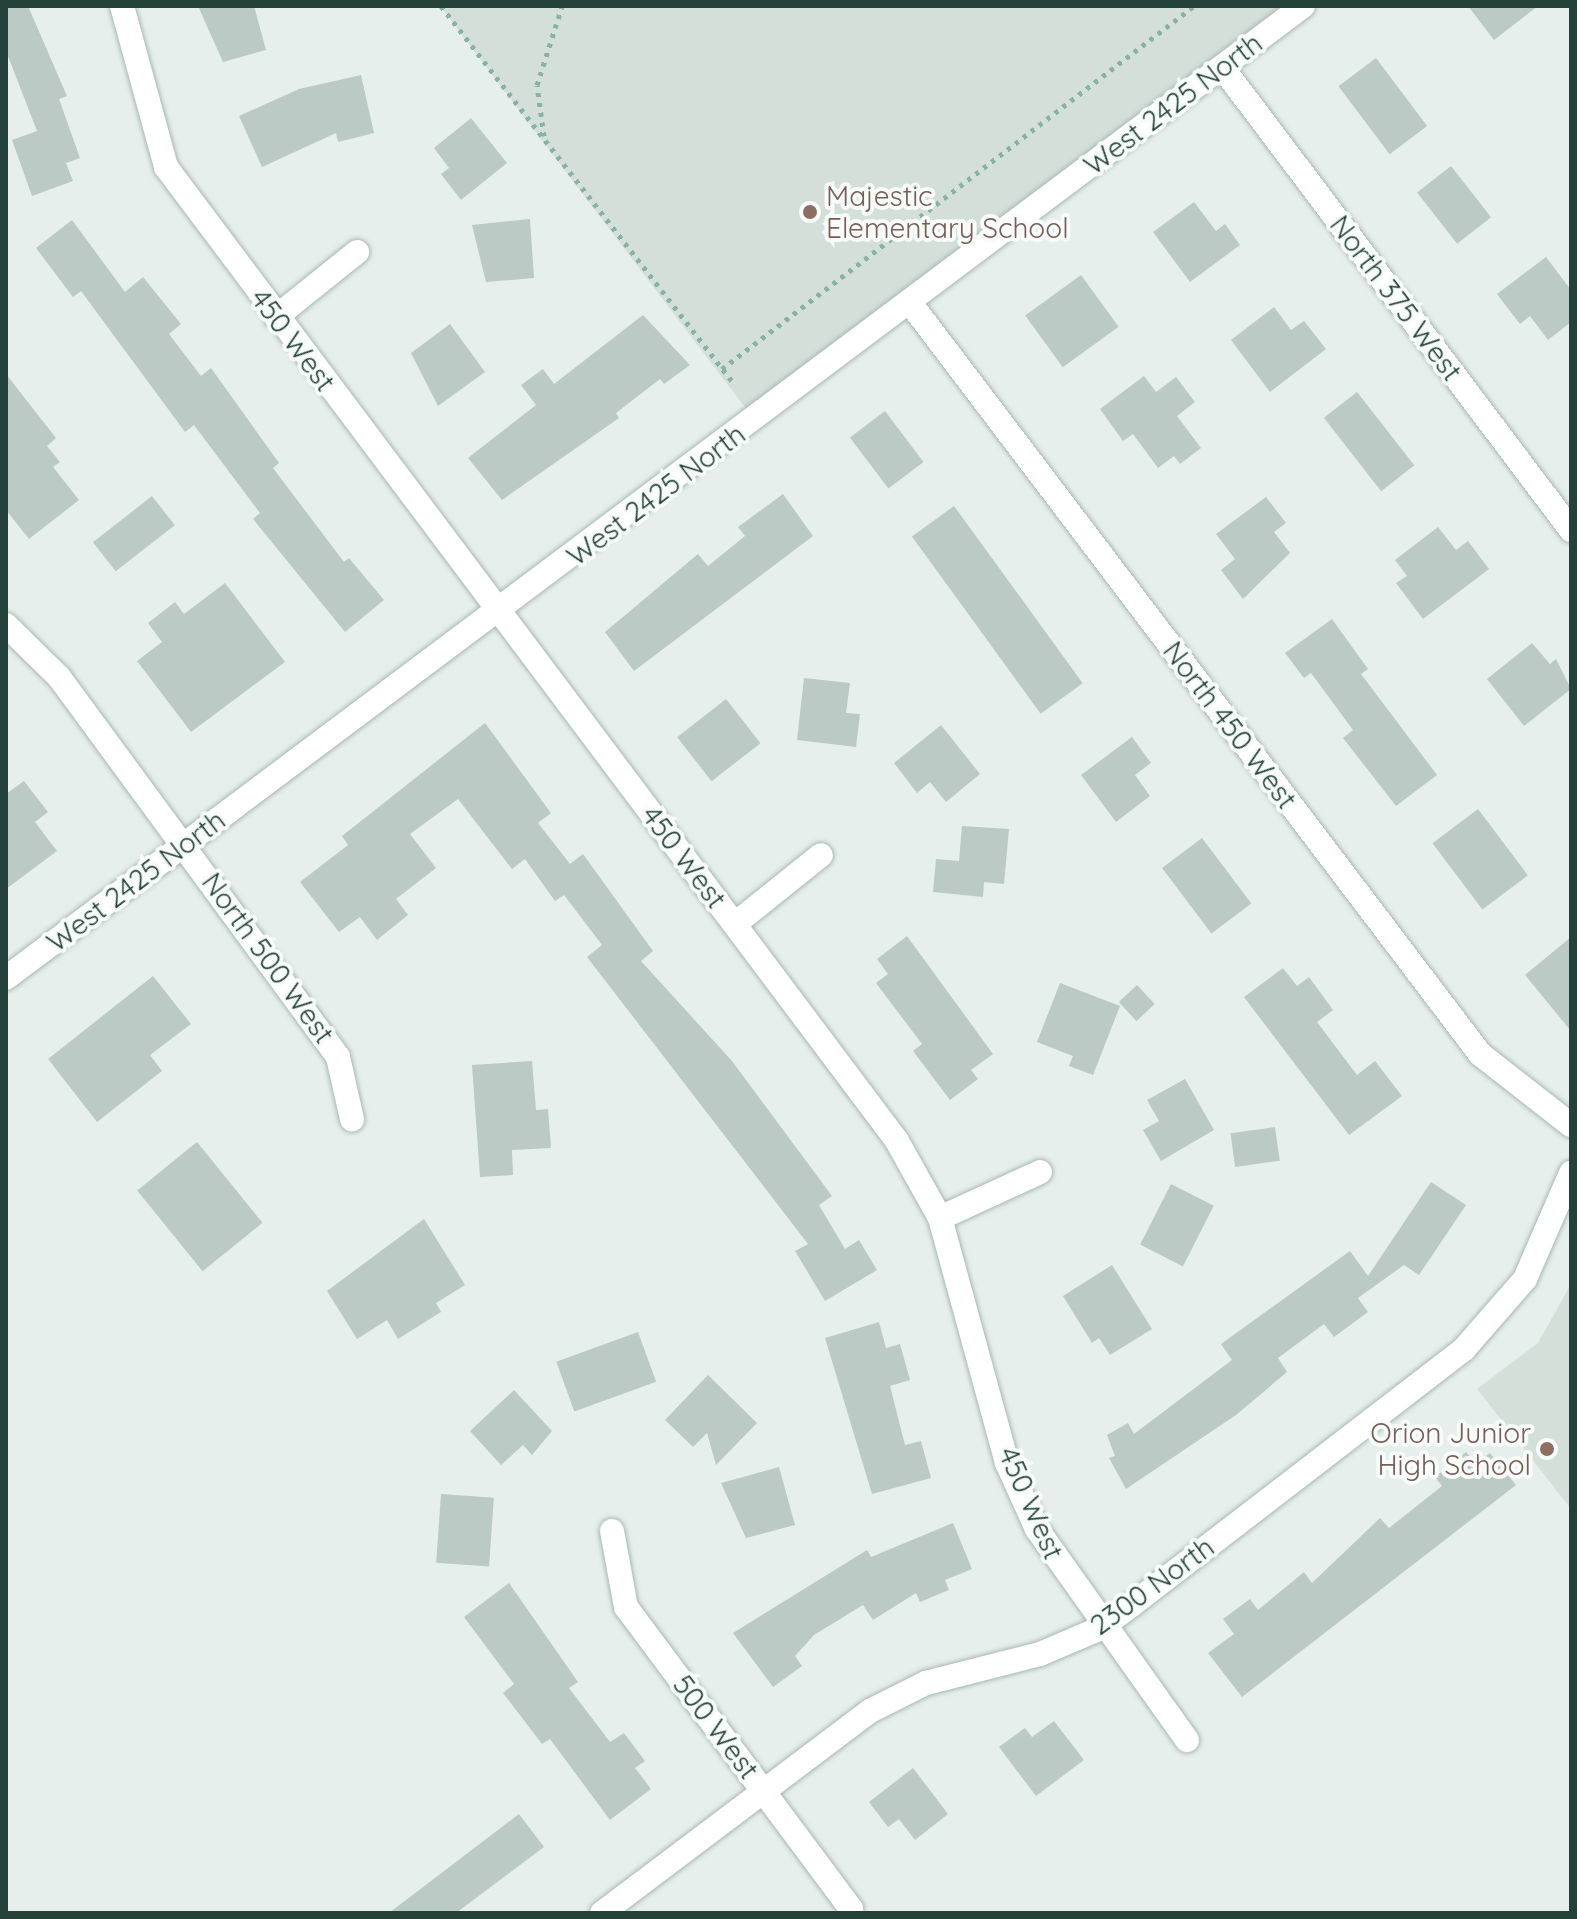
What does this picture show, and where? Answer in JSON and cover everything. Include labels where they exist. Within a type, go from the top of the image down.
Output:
[{"type":"street","name":"450 West","points":[[122,6],[166,167],[497,613],[897,1141],[940,1218],[1007,1463],[1037,1529],[1101,1628],[1187,1740]]},
{"type":"street","name":"West 2425 North","points":[[6,978],[911,304],[1303,6]]},
{"type":"street","name":"North 375 West","points":[[1222,67],[1571,530]]},
{"type":"street","points":[[276,317],[357,252]]},
{"type":"street","name":"North 450 West","points":[[911,304],[1480,1054],[1571,1125]]},
{"type":"street","name":"North 500 West","points":[[6,625],[59,677],[186,843],[338,1057],[352,1119]]},
{"type":"street","points":[[735,924],[821,855]]},
{"type":"street","points":[[940,1218],[1040,1172]]},
{"type":"street","name":"2300 North","points":[[602,1913],[870,1711],[926,1683],[1040,1654],[1101,1628],[1464,1349],[1525,1279],[1571,1173]]},
{"type":"street","name":"500 West","points":[[612,1531],[626,1607],[851,1909]]},
{"type":"path","points":[[441,6],[733,383]]},
{"type":"path","points":[[544,139],[537,85],[562,6]]},
{"type":"path","points":[[722,369],[1194,6]]},
{"type":"shaded area","name":"Majestic Elementary School","points":[[440,6],[1296,6],[753,418]]},
{"type":"shaded area","name":"Orion Junior High School","points":[[1571,1284],[1571,1509],[1477,1389],[1538,1343]]},
{"type":"building","points":[[6,6],[28,6],[67,96],[59,99],[80,158],[66,163],[73,181],[32,196],[12,140],[37,131],[6,51]]},
{"type":"building","points":[[198,6],[254,6],[266,50],[223,62]]},
{"type":"building","points":[[1468,6],[1538,6],[1494,40]]},
{"type":"building","points":[[1376,58],[1427,126],[1390,154],[1338,86]]},
{"type":"building","points":[[361,75],[374,133],[338,142],[336,133],[262,167],[239,116],[299,89]]},
{"type":"building","points":[[471,118],[507,163],[461,200],[441,174],[449,168],[434,148]]},
{"type":"building","points":[[1451,166],[1491,217],[1457,244],[1417,192]]},
{"type":"building","points":[[1194,202],[1216,231],[1225,224],[1240,245],[1190,282],[1153,232]]},
{"type":"building","points":[[530,219],[534,278],[486,282],[472,225]]},
{"type":"building","points":[[72,220],[125,292],[143,277],[181,324],[169,334],[201,376],[211,368],[279,463],[273,468],[344,562],[349,558],[384,600],[345,632],[253,519],[260,513],[194,425],[185,432],[81,291],[73,297],[36,248]]},
{"type":"building","points":[[1546,257],[1571,290],[1571,322],[1548,340],[1530,316],[1520,324],[1497,294]]},
{"type":"building","points":[[1081,275],[1119,327],[1063,367],[1025,316]]},
{"type":"building","points":[[1274,307],[1291,330],[1304,321],[1326,349],[1270,392],[1231,340]]},
{"type":"building","points":[[643,315],[690,365],[664,384],[660,379],[616,413],[619,418],[502,500],[468,458],[536,405],[521,385],[543,369],[554,384]]},
{"type":"building","points":[[450,324],[485,372],[438,406],[411,353]]},
{"type":"building","points":[[6,374],[56,438],[47,446],[60,462],[53,467],[79,500],[29,539],[6,510]]},
{"type":"building","points":[[1144,376],[1156,392],[1176,377],[1195,402],[1177,416],[1201,448],[1180,464],[1174,456],[1158,468],[1133,434],[1123,441],[1100,409]]},
{"type":"building","points":[[1357,392],[1414,465],[1381,491],[1324,418]]},
{"type":"building","points":[[885,411],[924,462],[888,489],[850,437]]},
{"type":"building","points":[[783,494],[813,536],[634,671],[605,632],[698,554],[708,566],[745,536],[738,527]]},
{"type":"building","points":[[152,496],[175,525],[116,571],[93,542]]},
{"type":"building","points":[[1266,497],[1286,523],[1274,532],[1290,553],[1243,599],[1221,570],[1235,559],[1216,534]]},
{"type":"building","points":[[954,506],[1083,683],[1041,714],[912,537]]},
{"type":"building","points":[[1438,527],[1456,550],[1468,541],[1489,569],[1423,619],[1396,583],[1407,576],[1395,560]]},
{"type":"building","points":[[225,583],[285,662],[191,732],[137,661],[162,642],[148,623],[175,602],[184,614]]},
{"type":"building","points":[[1332,619],[1368,669],[1361,674],[1437,775],[1396,806],[1343,738],[1353,730],[1311,673],[1304,678],[1285,653]]},
{"type":"building","points":[[1532,643],[1550,664],[1556,659],[1571,689],[1524,726],[1487,679]]},
{"type":"building","points":[[804,678],[850,683],[846,713],[860,714],[856,747],[797,740]]},
{"type":"building","points":[[726,699],[760,743],[712,781],[677,737]]},
{"type":"building","points":[[485,723],[551,813],[538,823],[570,864],[583,854],[653,951],[641,961],[732,1061],[832,1196],[819,1205],[845,1249],[859,1240],[877,1270],[825,1301],[795,1251],[808,1244],[587,957],[602,945],[564,895],[555,901],[525,859],[512,869],[458,799],[410,834],[436,868],[396,899],[408,915],[377,940],[360,917],[339,932],[300,882],[348,845],[342,836]]},
{"type":"building","points":[[941,725],[980,774],[946,802],[930,782],[917,793],[894,763]]},
{"type":"building","points":[[1132,737],[1151,763],[1135,775],[1150,796],[1116,822],[1081,775]]},
{"type":"building","points":[[24,781],[48,812],[35,822],[57,851],[6,889],[6,794]]},
{"type":"building","points":[[1478,809],[1528,875],[1482,910],[1432,843]]},
{"type":"building","points":[[962,826],[1009,829],[1004,884],[984,882],[983,897],[933,892],[936,859],[959,861]]},
{"type":"building","points":[[1202,838],[1251,903],[1211,934],[1162,868]]},
{"type":"building","points":[[907,936],[993,1054],[971,1070],[978,1079],[950,1100],[913,1051],[922,1044],[876,983],[888,974],[877,959]]},
{"type":"building","points":[[1571,937],[1571,1031],[1525,975]]},
{"type":"building","points":[[1283,968],[1297,986],[1309,977],[1333,1010],[1317,1022],[1357,1075],[1375,1061],[1402,1096],[1349,1135],[1244,997]]},
{"type":"building","points":[[153,976],[191,1024],[150,1055],[162,1071],[97,1122],[48,1059]]},
{"type":"building","points":[[1060,983],[1120,1006],[1093,1075],[1069,1066],[1073,1056],[1037,1042]]},
{"type":"building","points":[[1137,985],[1155,1004],[1136,1021],[1119,1002]]},
{"type":"building","points":[[532,1061],[536,1110],[548,1109],[551,1148],[512,1150],[513,1175],[480,1177],[472,1065]]},
{"type":"building","points":[[1185,1079],[1214,1130],[1161,1161],[1143,1130],[1159,1121],[1147,1100]]},
{"type":"building","points":[[1275,1127],[1280,1161],[1235,1167],[1230,1133]]},
{"type":"building","points":[[197,1142],[262,1223],[203,1271],[137,1190]]},
{"type":"building","points":[[1431,1182],[1466,1205],[1419,1275],[1404,1265],[1358,1298],[1368,1312],[1334,1337],[1324,1324],[1278,1358],[1287,1372],[1236,1415],[1126,1489],[1109,1458],[1115,1456],[1107,1435],[1128,1423],[1134,1434],[1232,1360],[1221,1344],[1350,1251],[1368,1276]]},
{"type":"building","points":[[1171,1184],[1214,1206],[1183,1266],[1140,1245]]},
{"type":"building","points":[[424,1219],[465,1285],[436,1303],[441,1312],[398,1339],[387,1320],[357,1339],[327,1291]]},
{"type":"building","points":[[1112,1265],[1152,1329],[1110,1355],[1099,1338],[1092,1343],[1063,1296]]},
{"type":"building","points":[[879,1322],[886,1348],[900,1344],[910,1380],[890,1386],[905,1445],[921,1441],[931,1478],[872,1494],[825,1338]]},
{"type":"building","points":[[638,1332],[656,1382],[574,1412],[556,1362]]},
{"type":"building","points":[[708,1375],[757,1423],[716,1465],[707,1433],[693,1447],[665,1420]]},
{"type":"building","points":[[514,1390],[552,1431],[532,1455],[523,1445],[501,1465],[470,1431]]},
{"type":"building","points":[[1466,1452],[1476,1464],[1490,1453],[1516,1485],[1242,1697],[1208,1653],[1234,1634],[1223,1619],[1250,1599],[1258,1610],[1304,1572],[1312,1583],[1380,1518],[1389,1528],[1442,1486],[1435,1477]]},
{"type":"building","points":[[779,1467],[795,1525],[746,1538],[721,1483]]},
{"type":"building","points":[[441,1494],[494,1498],[489,1567],[436,1563]]},
{"type":"building","points":[[953,1523],[972,1569],[945,1580],[949,1590],[920,1602],[916,1593],[873,1620],[863,1605],[814,1635],[795,1656],[802,1666],[773,1687],[733,1633],[867,1550],[871,1557]]},
{"type":"building","points":[[509,1583],[578,1682],[569,1688],[610,1742],[624,1733],[645,1761],[635,1768],[651,1789],[610,1820],[550,1739],[542,1744],[503,1693],[514,1684],[464,1617]]},
{"type":"building","points":[[1054,1721],[1084,1760],[1036,1796],[999,1747],[1025,1728],[1032,1737]]},
{"type":"building","points":[[913,1768],[948,1814],[915,1840],[899,1819],[888,1827],[869,1802]]},
{"type":"building","points":[[519,1814],[544,1847],[456,1913],[389,1913]]},
{"type":"place","name":"Majestic Elementary School","points":[[810,212]]},
{"type":"place","name":"Orion Junior High School","points":[[1547,1449]]}]
